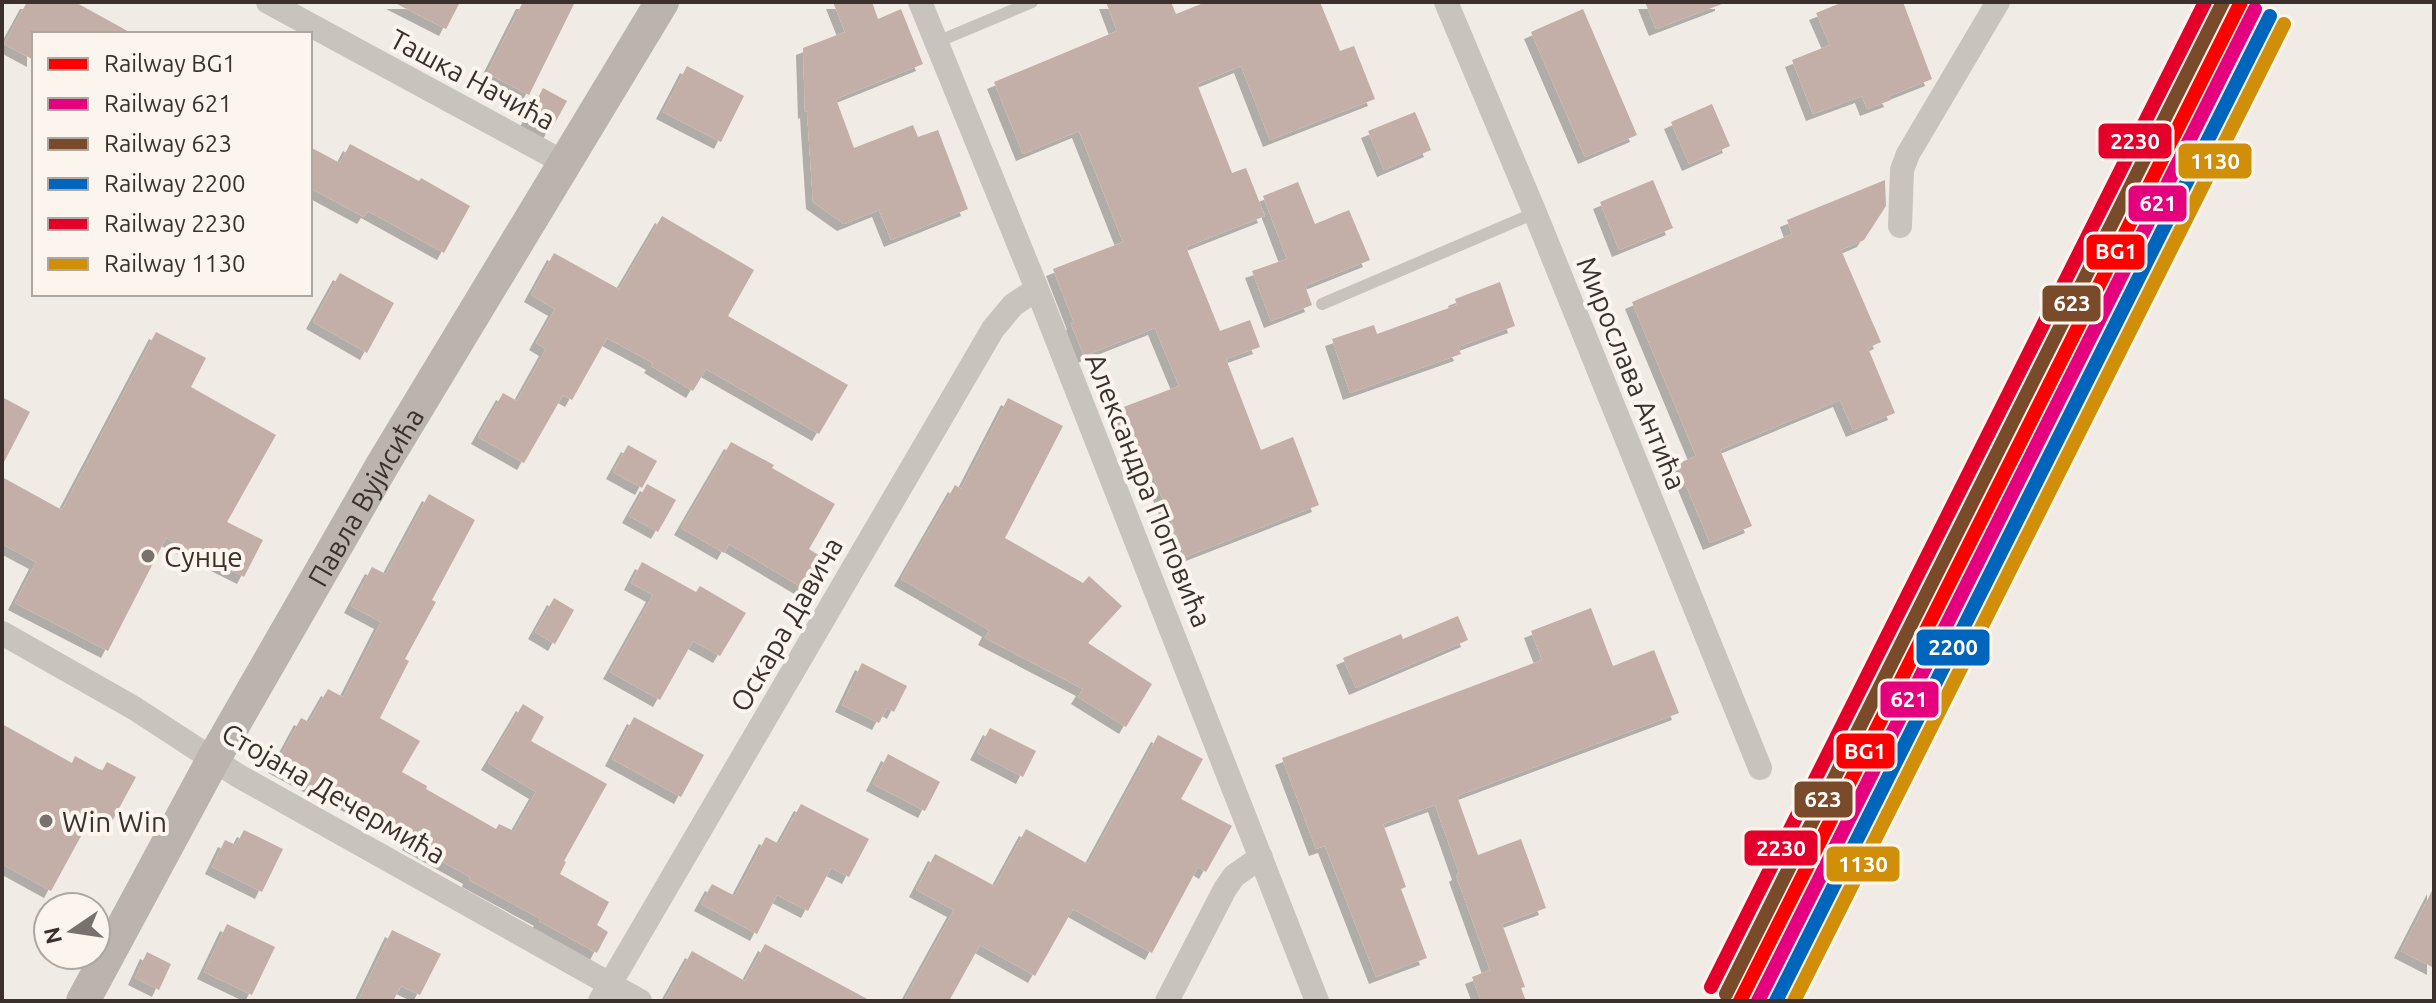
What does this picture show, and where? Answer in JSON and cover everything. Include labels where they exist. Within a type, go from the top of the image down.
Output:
[{"type":"street","name":"Ташка Начића","points":[[268,2],[565,163]]},
{"type":"street","name":"Павла Вујисића","points":[[83,1001],[213,760],[383,464],[662,2]]},
{"type":"street","name":"Александра Поповића","points":[[920,2],[1037,289],[1317,1001]]},
{"type":"street","name":"Мирослава Антића","points":[[1446,2],[1760,768]]},
{"type":"street","points":[[1900,226],[1902,170],[1908,154],[1998,2]]},
{"type":"street","name":"Оскара Давича","points":[[605,992],[993,329],[1013,305],[1037,289]]},
{"type":"street","name":"Стојана Дечермића","points":[[2,633],[134,708],[213,760],[605,992],[640,1001]]},
{"type":"street","points":[[1167,1001],[1225,889],[1234,876],[1261,857]]},
{"type":"lane","points":[[937,42],[1032,2]]},
{"type":"lane","points":[[1322,304],[1535,213]]},
{"type":"building","points":[[27,2],[75,2],[129,32],[32,32],[32,59],[4,44]]},
{"type":"building","points":[[393,2],[460,2],[446,29]]},
{"type":"building","points":[[523,2],[575,2],[529,95],[487,73]]},
{"type":"building","points":[[833,2],[872,2],[878,19],[901,9],[923,64],[836,99],[854,148],[913,125],[918,137],[938,130],[968,209],[891,240],[879,210],[844,224],[813,202],[803,48],[845,32]]},
{"type":"building","points":[[1106,2],[1171,2],[1176,14],[1206,2],[1320,2],[1340,51],[1354,46],[1375,99],[1270,140],[1241,66],[1197,84],[1232,173],[1246,168],[1265,216],[1186,247],[1220,331],[1250,320],[1260,347],[1226,359],[1261,450],[1293,437],[1319,505],[1185,557],[1153,475],[1147,477],[1121,408],[1179,386],[1155,328],[1084,356],[1053,269],[1123,242],[1079,131],[1023,154],[994,82],[1117,31]]},
{"type":"building","points":[[1645,2],[1722,2],[1722,4],[1656,29]]},
{"type":"building","points":[[1843,2],[1903,2],[1932,79],[1889,96],[1891,100],[1867,109],[1862,96],[1813,114],[1792,60],[1830,45],[1816,13]]},
{"type":"building","points":[[1583,9],[1637,135],[1585,157],[1531,32]]},
{"type":"building","points":[[687,66],[744,96],[721,142],[663,112]]},
{"type":"building","points":[[543,88],[567,101],[550,132],[527,120]]},
{"type":"building","points":[[1712,104],[1730,146],[1689,164],[1671,122]]},
{"type":"building","points":[[1415,112],[1431,150],[1384,170],[1368,131]]},
{"type":"building","points":[[350,144],[470,206],[444,253],[368,211],[364,217],[312,189],[312,148],[340,163]]},
{"type":"building","points":[[1653,180],[1673,228],[1619,250],[1600,202]]},
{"type":"building","points":[[1885,180],[1886,206],[1864,240],[1841,250],[1881,342],[1868,348],[1895,413],[1853,430],[1840,400],[1720,450],[1752,526],[1710,543],[1677,464],[1696,456],[1632,302],[1792,234],[1787,220]]},
{"type":"building","points":[[1298,182],[1315,224],[1349,210],[1370,260],[1305,286],[1312,305],[1271,321],[1252,271],[1287,259],[1263,196]]},
{"type":"building","points":[[662,216],[754,270],[728,316],[848,385],[819,434],[706,369],[693,391],[651,366],[653,363],[607,338],[572,400],[563,395],[524,463],[478,437],[503,393],[517,401],[546,349],[536,343],[555,309],[531,295],[554,253],[619,289]]},
{"type":"building","points":[[340,273],[394,303],[367,353],[313,322]]},
{"type":"building","points":[[1500,282],[1515,326],[1458,347],[1461,354],[1350,393],[1332,339],[1374,325],[1377,334],[1457,305],[1455,299]]},
{"type":"building","points":[[156,332],[206,358],[191,387],[276,435],[227,522],[263,540],[244,577],[166,538],[108,651],[15,603],[36,562],[2,544],[2,477],[62,510]]},
{"type":"building","points":[[2,397],[30,412],[2,466]]},
{"type":"building","points":[[1008,398],[1063,426],[1005,538],[1083,583],[1089,576],[1122,606],[1088,643],[1152,684],[1126,727],[1078,697],[1083,689],[985,638],[989,630],[901,579],[955,485],[961,489]]},
{"type":"building","points":[[731,442],[835,504],[809,549],[826,560],[808,591],[729,544],[724,553],[681,528]]},
{"type":"building","points":[[628,445],[657,461],[642,488],[613,472]]},
{"type":"building","points":[[647,484],[676,500],[658,532],[629,516]]},
{"type":"building","points":[[429,494],[475,520],[432,600],[436,602],[405,659],[409,661],[380,718],[420,741],[402,772],[496,829],[499,824],[514,831],[536,792],[488,763],[523,704],[544,717],[531,741],[607,784],[564,861],[560,874],[609,902],[597,925],[608,932],[597,953],[469,880],[470,877],[409,843],[411,839],[275,766],[301,718],[309,722],[328,689],[343,697],[381,622],[351,606],[372,567],[386,574]]},
{"type":"building","points":[[642,562],[696,592],[700,586],[746,613],[720,656],[693,641],[660,700],[610,672],[653,595],[631,583]]},
{"type":"building","points":[[554,598],[574,610],[555,644],[535,632]]},
{"type":"building","points":[[1591,608],[1613,666],[1654,650],[1679,713],[1457,796],[1478,855],[1521,839],[1546,908],[1502,924],[1525,987],[1521,988],[1526,1001],[1481,1001],[1472,977],[1490,970],[1435,805],[1383,824],[1406,887],[1401,889],[1427,958],[1376,977],[1325,846],[1316,849],[1282,758],[1542,660],[1531,631]]},
{"type":"building","points":[[1458,616],[1468,640],[1356,688],[1343,658],[1401,634],[1403,639]]},
{"type":"building","points":[[862,663],[907,686],[894,712],[887,708],[879,723],[842,705]]},
{"type":"building","points":[[634,717],[704,755],[681,797],[612,759]]},
{"type":"building","points":[[2,724],[72,763],[75,756],[102,771],[107,762],[136,777],[110,825],[92,816],[51,891],[2,864]]},
{"type":"building","points":[[990,728],[1036,751],[1023,777],[977,753]]},
{"type":"building","points":[[1158,735],[1203,759],[1181,799],[1232,826],[1206,872],[1198,867],[1152,953],[1073,909],[1035,976],[980,945],[949,1001],[904,1001],[954,910],[916,890],[935,854],[995,886],[1026,829],[1088,864]]},
{"type":"building","points":[[888,754],[940,782],[925,811],[873,784]]},
{"type":"building","points":[[801,804],[869,839],[849,877],[831,868],[808,911],[777,895],[757,934],[701,904],[712,884],[735,896],[766,837],[779,844]]},
{"type":"building","points":[[244,830],[283,849],[262,892],[212,867],[225,840],[236,845]]},
{"type":"building","points":[[2434,887],[2434,968],[2401,951]]},
{"type":"building","points":[[227,924],[275,947],[252,995],[204,972]]},
{"type":"building","points":[[392,930],[441,954],[420,995],[401,986],[393,1001],[358,1001]]},
{"type":"building","points":[[765,944],[871,1001],[664,1001],[692,951],[745,981]]},
{"type":"building","points":[[147,952],[171,964],[159,990],[135,978]]},
{"type":"rail line","name":"2230","points":[[1711,987],[2205,2]]},
{"type":"rail line","name":"623","points":[[1726,994],[2223,2]]},
{"type":"rail line","name":"BG1","points":[[1740,1001],[2241,2]]},
{"type":"rail line","name":"621","points":[[1758,1001],[2255,9]]},
{"type":"rail line","name":"2200","points":[[1776,1001],[2270,16]]},
{"type":"rail line","name":"1130","points":[[1794,1001],[2284,24]]},
{"type":"place","name":"Сунце","points":[[148,556]]},
{"type":"place","name":"Win Win","points":[[46,821]]}]
